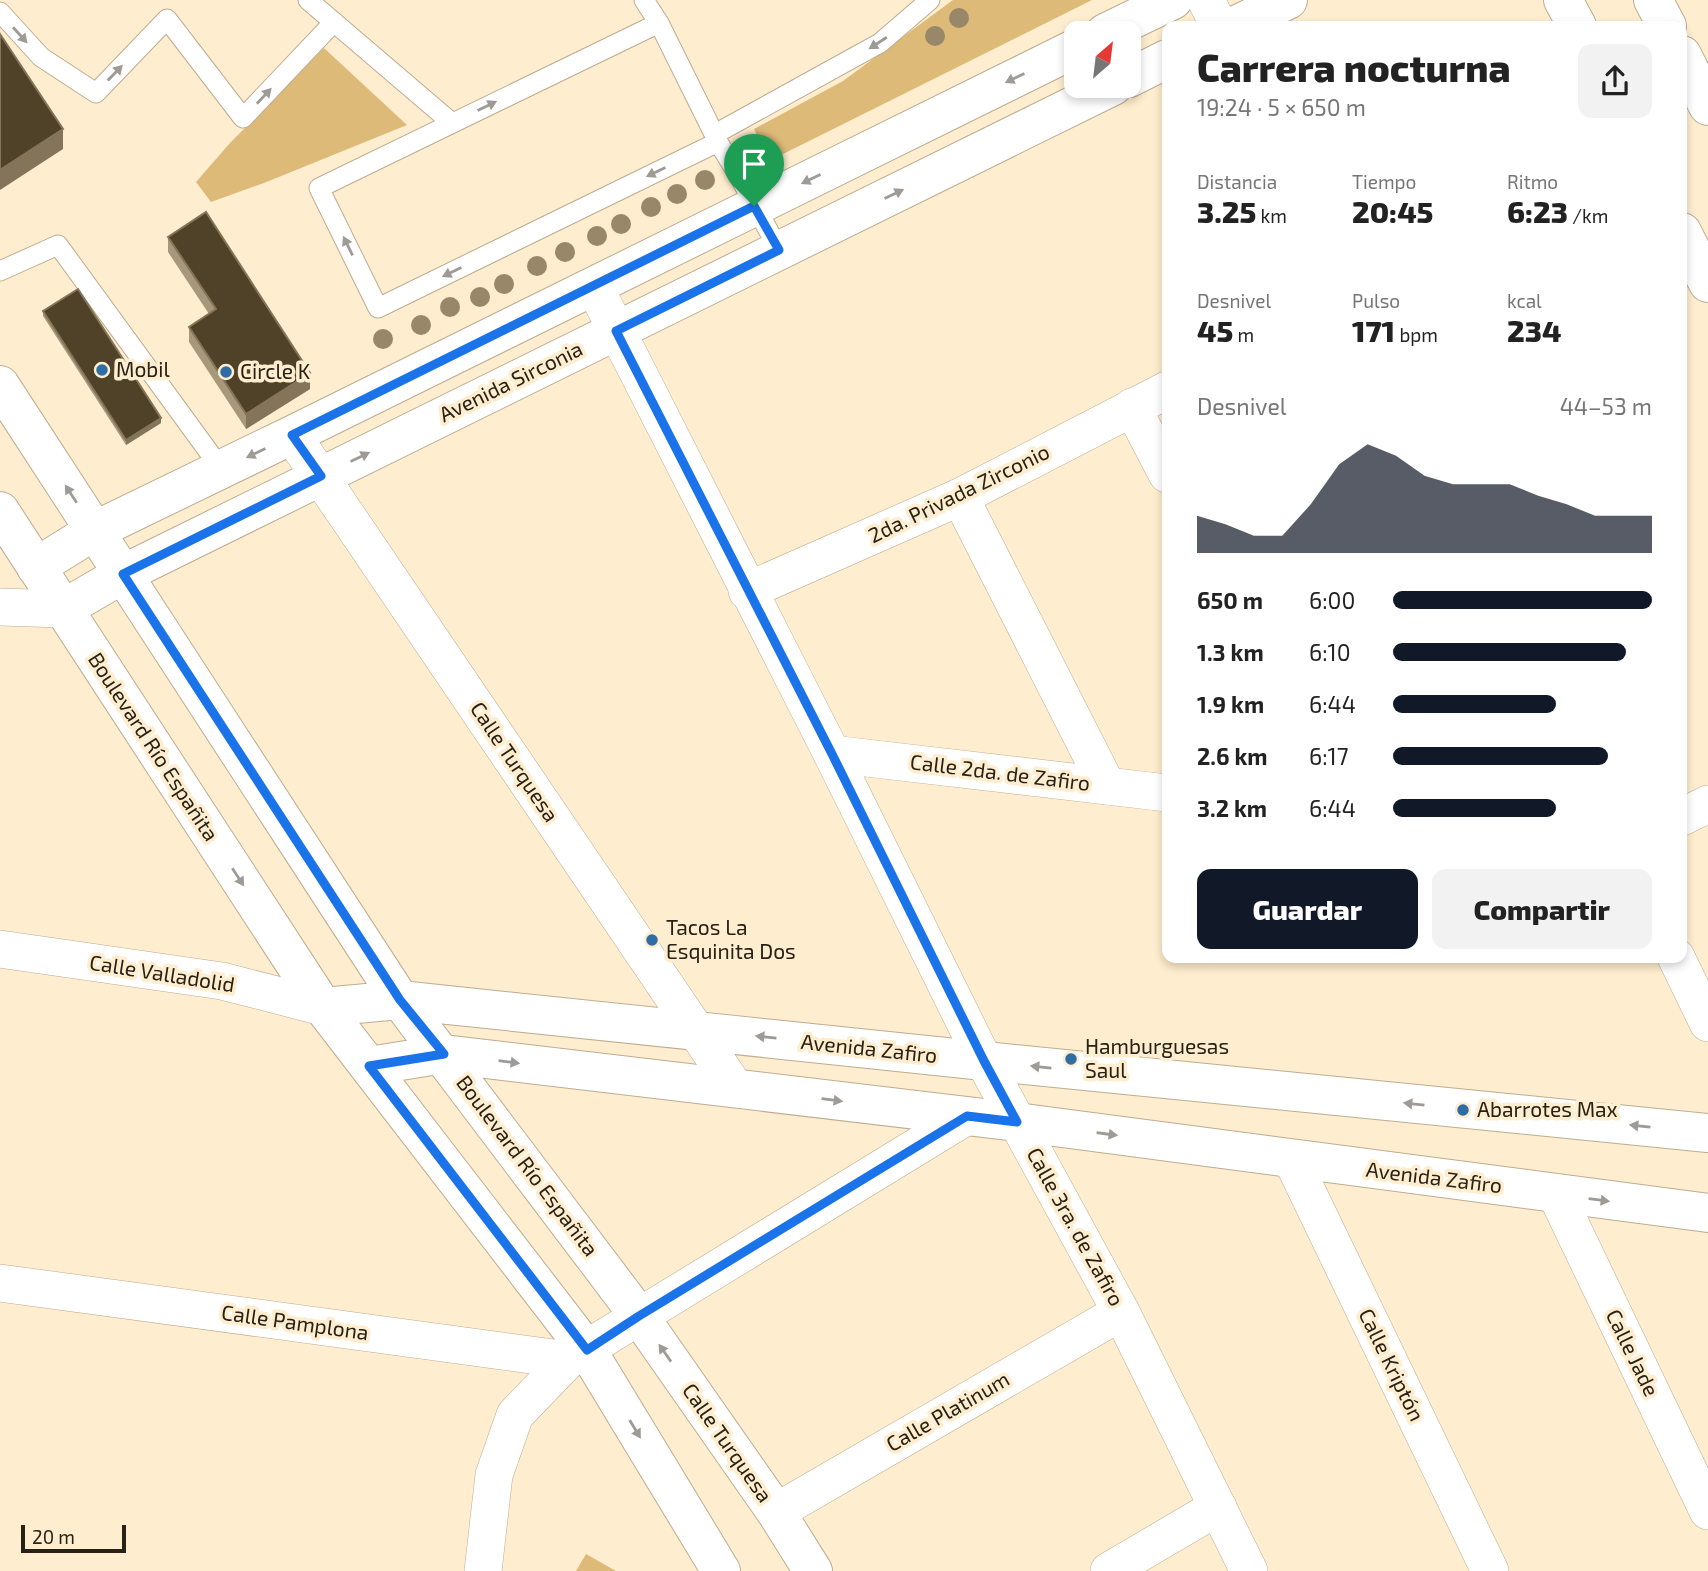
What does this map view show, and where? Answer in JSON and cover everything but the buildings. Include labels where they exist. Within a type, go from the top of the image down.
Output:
[{"type":"street","points":[[1130,21],[1173,0]]},
{"type":"street","points":[[1206,0],[1216,21]]},
{"type":"street","points":[[1244,21],[1288,0]]},
{"type":"street","points":[[1563,0],[1574,21]]},
{"type":"street","points":[[1653,0],[1664,21]]},
{"type":"street","points":[[3,607],[36,568],[94,531],[1064,54]]},
{"type":"street","points":[[1141,72],[1162,62]]},
{"type":"street","points":[[1687,65],[1708,106]]},
{"type":"street","name":"Avenida Sirconia","points":[[63,609],[123,574],[1089,98]]},
{"type":"street","points":[[1687,242],[1708,283]]},
{"type":"street","name":"Calle 3ra. de Zafiro","points":[[594,286],[832,754],[984,1061],[1121,1312],[1249,1571]]},
{"type":"street","name":"Boulevard Río Españita","points":[[0,386],[400,1000],[444,1054],[639,1316]]},
{"type":"street","name":"2da. Privada Zirconio","points":[[747,591],[960,497],[1162,392]]},
{"type":"street","points":[[1132,407],[1162,464]]},
{"type":"street","name":"Calle Turquesa","points":[[292,435],[735,1088]]},
{"type":"street","points":[[960,497],[1107,786]]},
{"type":"street","name":"Boulevard Río Españita","points":[[0,511],[323,1007],[369,1066],[578,1355]]},
{"type":"street","points":[[3,607],[63,609]]},
{"type":"street","name":"Calle 2da. de Zafiro","points":[[832,754],[1162,792]]},
{"type":"street","points":[[1687,814],[1708,804]]},
{"type":"street","name":"Calle Valladolid","points":[[0,949],[222,981],[323,1007]]},
{"type":"street","points":[[1679,963],[1708,1023]]},
{"type":"street","name":"Avenida Zafiro","points":[[323,1007],[400,1000],[1708,1133]]},
{"type":"street","name":"Avenida Zafiro","points":[[369,1066],[444,1054],[1017,1122],[1708,1213]]},
{"type":"street","points":[[483,1571],[494,1475],[515,1415],[578,1355],[967,1116]]},
{"type":"street","name":"Calle Kriptón","points":[[1292,1160],[1490,1571]]},
{"type":"street","name":"Calle Jade","points":[[1556,1194],[1708,1511]]},
{"type":"street","name":"Calle Pamplona","points":[[0,1283],[578,1355]]},
{"type":"street","name":"Calle Platinum","points":[[776,1512],[1121,1312]]},
{"type":"street","name":"Calle Turquesa","points":[[639,1316],[776,1512],[813,1571]]},
{"type":"street","points":[[578,1355],[721,1571]]},
{"type":"street","points":[[1109,1571],[1218,1507]]},
{"type":"lane","points":[[307,0],[452,123]]},
{"type":"lane","points":[[644,0],[659,23],[717,138],[779,250]]},
{"type":"lane","points":[[659,23],[319,188],[378,307],[717,138],[880,43],[930,0]]},
{"type":"lane","points":[[0,12],[41,57],[96,93],[167,19],[243,118],[334,22]]},
{"type":"lane","points":[[0,271],[58,246],[222,470]]},
{"type":"shaded area","points":[[953,0],[1092,0],[769,161],[754,129],[843,81]]},
{"type":"shaded area","points":[[324,48],[407,125],[211,202],[196,182],[230,143]]},
{"type":"shaded area","points":[[586,1554],[616,1571],[576,1571]]},
{"type":"place","name":"Mobil","points":[[102,370]]},
{"type":"place","name":"Circle K","points":[[226,372]]},
{"type":"place","name":"Tacos La Esquinita Dos","points":[[652,940]]},
{"type":"place","name":"Hamburguesas Saul","points":[[1071,1059]]},
{"type":"place","name":"Abarrotes Max","points":[[1463,1110]]},
{"type":"route","points":[[754,206],[779,250],[616,331],[1017,1122],[967,1116],[587,1350],[369,1066],[444,1054],[400,1000],[123,574],[321,476],[292,435],[754,206]]}]
